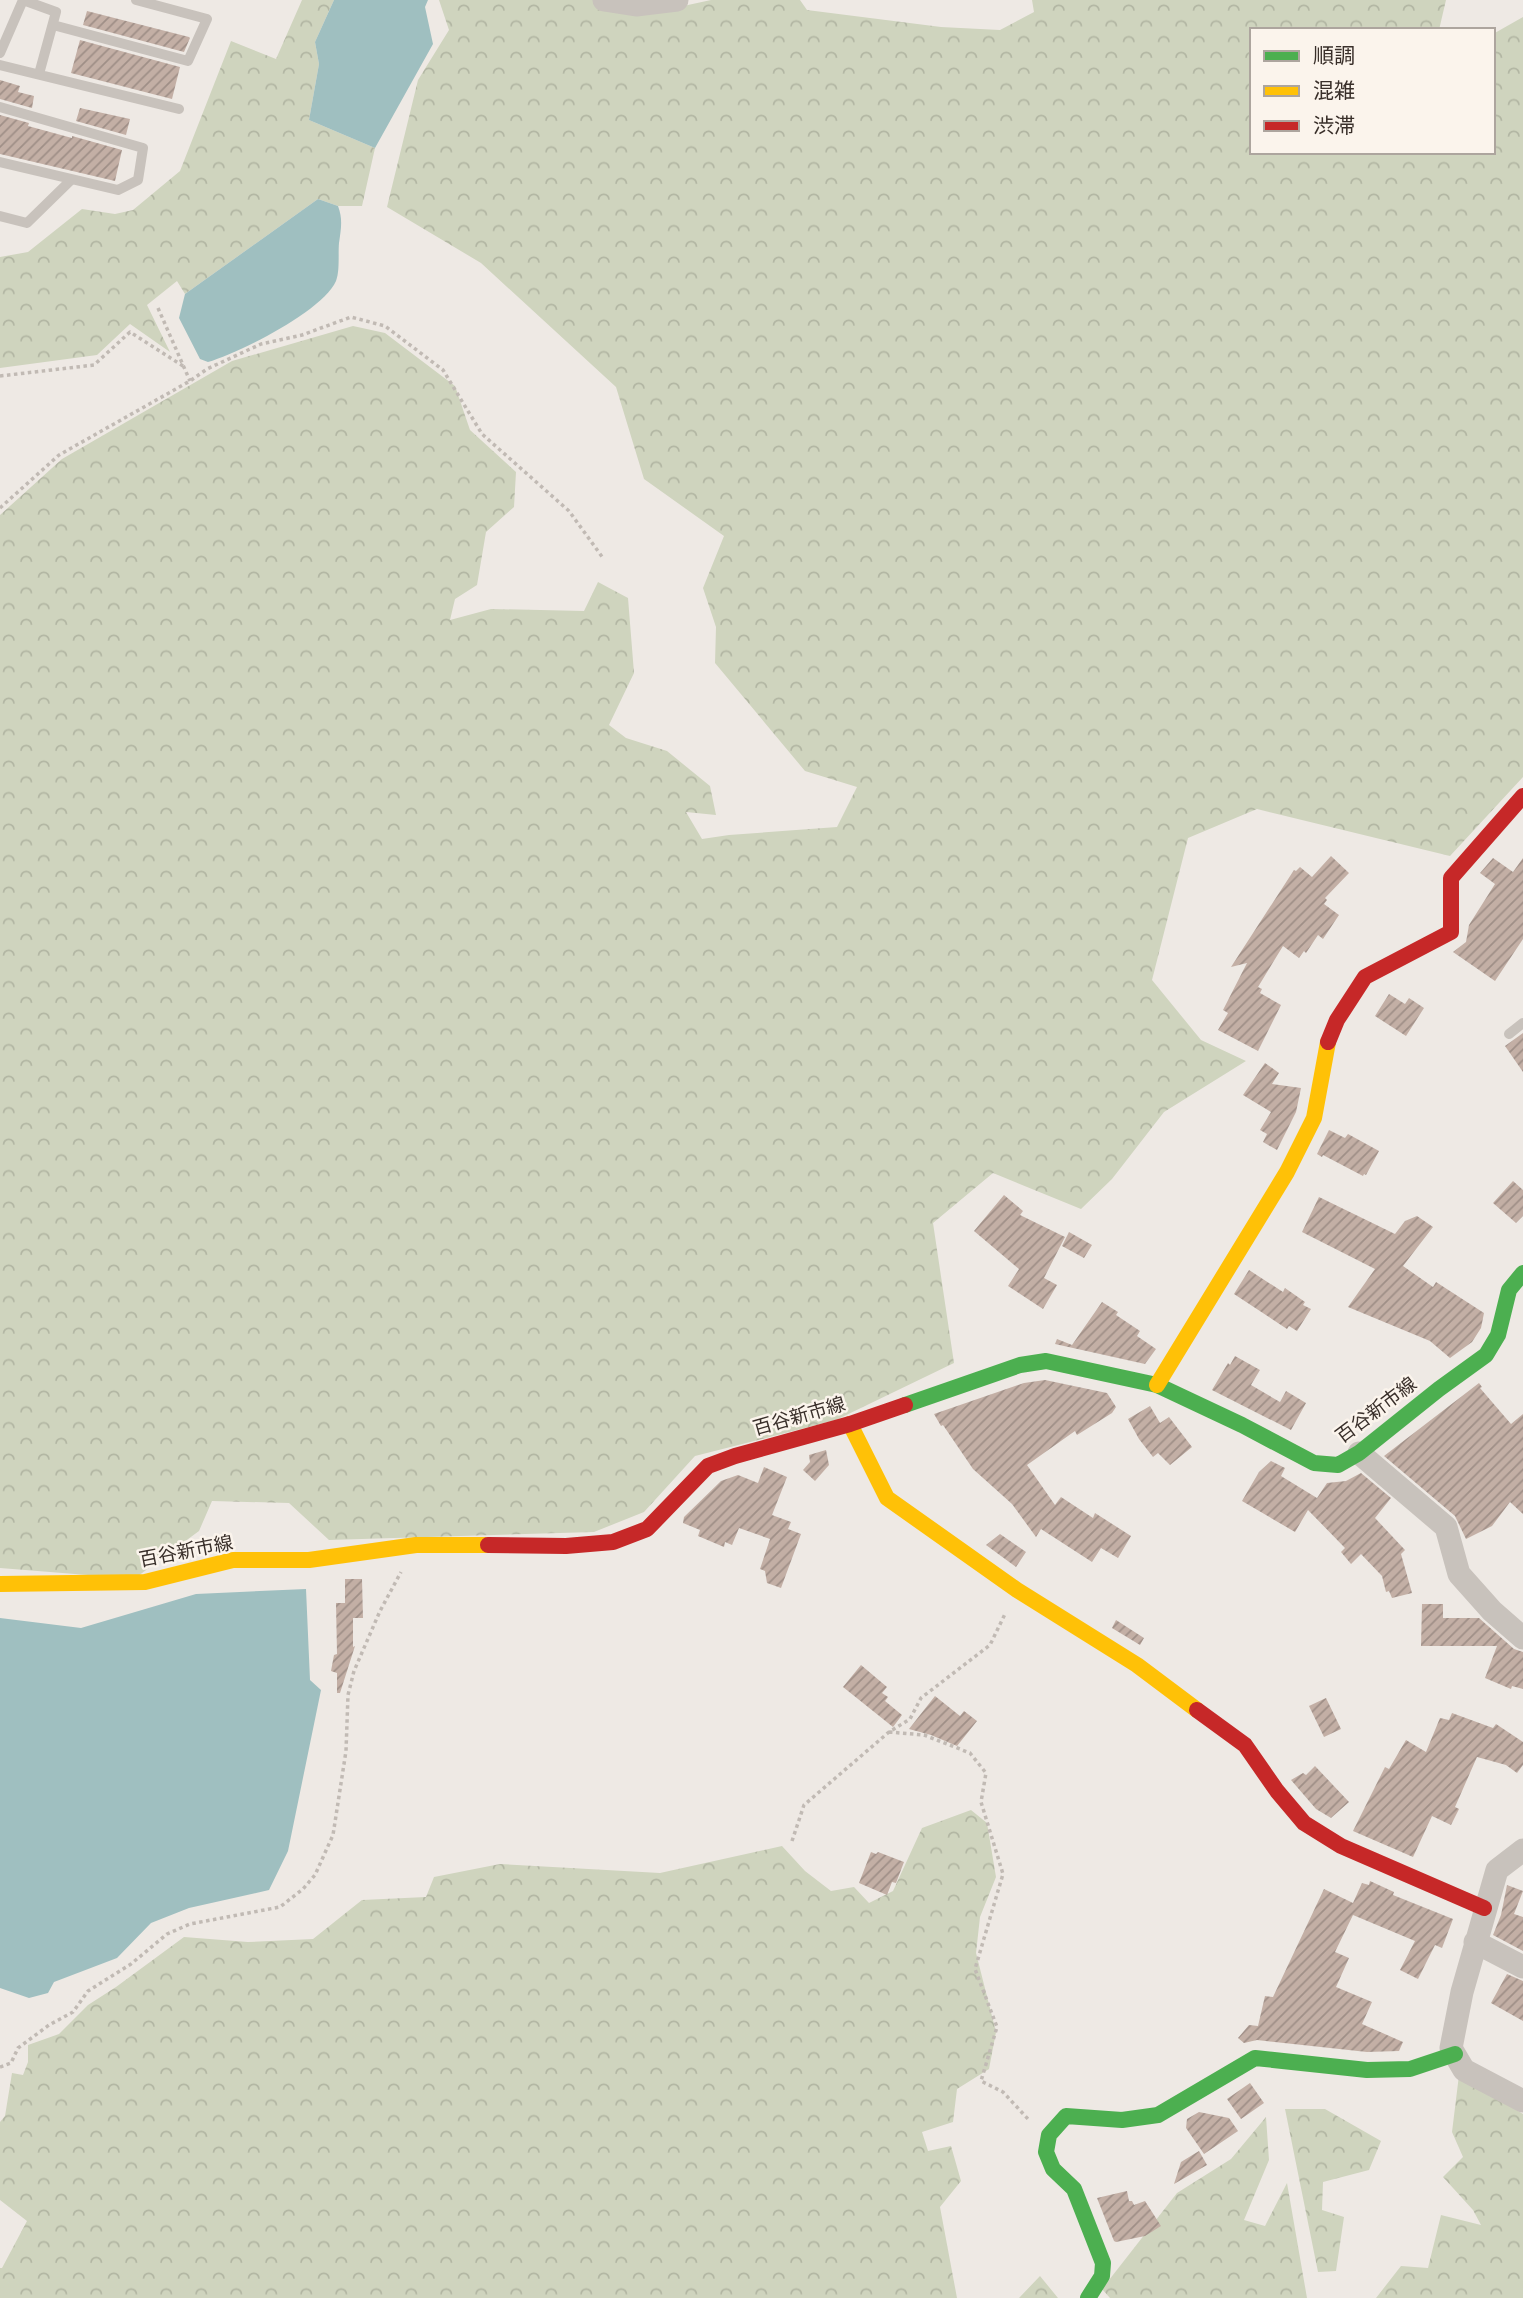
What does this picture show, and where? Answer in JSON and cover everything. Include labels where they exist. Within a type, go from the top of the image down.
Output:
[{"type":"street","points":[[604,0],[677,0]]},
{"type":"street","points":[[1157,1385],[1287,1172],[1314,1118],[1326,1049],[1336,1020],[1365,977],[1451,932],[1451,878],[1523,796]]},
{"type":"street","name":"百谷新市線","points":[[0,1584],[145,1582],[233,1560],[309,1560],[415,1545],[566,1546],[613,1542],[647,1529],[708,1466],[850,1424],[1020,1365],[1046,1361],[1157,1385],[1314,1463],[1338,1465],[1359,1453],[1439,1389],[1486,1356],[1498,1335],[1509,1290],[1523,1273]]},
{"type":"street","points":[[850,1424],[887,1498],[1017,1590],[1137,1665],[1245,1745],[1277,1791],[1304,1823],[1341,1846],[1485,1908]]},
{"type":"street","points":[[1359,1453],[1446,1527],[1460,1574],[1492,1611],[1523,1638]]},
{"type":"street","points":[[1523,1850],[1497,1870],[1462,1992],[1451,2048],[1464,2070],[1523,2101]]},
{"type":"street","points":[[1475,1942],[1523,1966]]},
{"type":"street","points":[[1088,2298],[1102,2276],[1103,2263],[1074,2189],[1053,2169],[1046,2152],[1052,2130],[1066,2116],[1122,2120],[1158,2115],[1255,2058],[1367,2070],[1410,2069],[1455,2054]]},
{"type":"lane","points":[[0,53],[23,0],[55,12],[39,74]]},
{"type":"lane","points":[[53,25],[188,61],[207,19],[136,0]]},
{"type":"lane","points":[[0,65],[179,109]]},
{"type":"lane","points":[[0,107],[143,148],[138,180],[118,190],[0,162]]},
{"type":"lane","points":[[0,216],[27,223],[71,180]]},
{"type":"lane","points":[[1509,1034],[1523,1023]]},
{"type":"path","points":[[158,308],[190,381]]},
{"type":"path","points":[[0,508],[59,455],[207,369],[261,344],[302,335],[351,317],[385,326],[443,370],[482,434],[569,511],[603,558]]},
{"type":"path","points":[[0,376],[94,365],[130,332],[183,366]]},
{"type":"path","points":[[0,2067],[11,2063],[18,2048],[49,2025],[73,2012],[88,1991],[131,1964],[167,1934],[190,1924],[280,1907],[303,1889],[315,1875],[333,1835],[346,1751],[348,1695],[354,1671],[380,1611],[415,1545]]},
{"type":"path","points":[[792,1840],[804,1805],[889,1732],[910,1719],[920,1698],[989,1645],[1017,1590]]},
{"type":"path","points":[[889,1732],[924,1735],[970,1753],[986,1773],[981,1802],[1003,1874],[975,1969],[997,2028],[981,2081],[1003,2092],[1027,2119],[1052,2130]]},
{"type":"green space","points":[[302,0],[334,0],[315,42],[319,64],[309,120],[375,148],[362,206],[338,206],[318,199],[185,294],[177,281],[147,305],[170,352],[130,324],[97,355],[0,368],[0,257],[28,252],[82,209],[115,214],[133,210],[180,171],[231,41],[276,59]]},
{"type":"green space","points":[[439,0],[617,0],[665,10],[711,0],[800,0],[807,10],[941,27],[1000,30],[1034,12],[1032,0],[1446,0],[1439,28],[1250,28],[1250,154],[1495,154],[1495,33],[1523,17],[1523,777],[1450,856],[1257,809],[1188,838],[1152,980],[1201,1040],[1246,1061],[1164,1112],[1112,1179],[1081,1209],[993,1173],[933,1223],[954,1363],[836,1420],[695,1456],[644,1512],[594,1532],[329,1540],[289,1503],[212,1501],[199,1531],[138,1576],[100,1576],[0,1568],[0,515],[62,459],[232,361],[353,326],[385,333],[455,386],[470,430],[516,472],[514,507],[486,532],[477,585],[455,599],[450,620],[491,609],[584,611],[598,582],[628,598],[634,673],[609,725],[626,738],[667,751],[710,786],[716,815],[686,812],[702,839],[837,827],[857,787],[805,771],[715,663],[716,627],[703,588],[724,536],[644,479],[616,387],[481,263],[387,207],[418,80],[449,30]]},
{"type":"green space","points":[[971,1810],[987,1823],[996,1877],[980,1917],[976,1953],[996,2032],[989,2069],[957,2089],[953,2122],[922,2132],[928,2151],[951,2146],[961,2181],[940,2207],[957,2298],[0,2298],[0,2268],[27,2221],[0,2200],[0,2122],[5,2116],[12,2073],[23,2075],[28,2062],[28,2045],[59,2034],[88,2005],[184,1937],[248,1942],[313,1939],[362,1900],[426,1897],[434,1877],[500,1864],[660,1873],[782,1846],[805,1871],[831,1891],[854,1887],[869,1903],[893,1891],[922,1828]]},
{"type":"green space","points":[[1459,2075],[1523,2114],[1523,2298],[1376,2298],[1401,2266],[1428,2268],[1441,2215],[1481,2225],[1473,2210],[1443,2177],[1463,2157],[1452,2132]]},
{"type":"green space","points":[[1285,2109],[1325,2109],[1381,2141],[1369,2170],[1323,2182],[1322,2210],[1344,2217],[1336,2271],[1318,2272]]},
{"type":"green space","points":[[1266,2117],[1269,2160],[1244,2220],[1265,2226],[1287,2183],[1307,2298],[1110,2298],[1102,2289],[1177,2193],[1231,2159]]},
{"type":"green space","points":[[1040,2276],[1058,2298],[1019,2298]]},
{"type":"water","points":[[334,0],[428,0],[425,7],[433,44],[375,148],[309,120],[319,64],[315,42]]},
{"type":"water","points":[[318,199],[338,206],[341,220],[337,277],[328,293],[298,317],[259,340],[208,362],[200,359],[179,318],[185,294]]},
{"type":"water","points":[[306,1589],[310,1680],[321,1690],[288,1851],[269,1890],[189,1908],[151,1923],[117,1958],[54,1982],[48,1993],[29,1998],[0,1988],[0,1618],[81,1628],[196,1594]]},
{"type":"building","points":[[87,11],[190,38],[184,52],[83,25]]},
{"type":"building","points":[[80,40],[180,67],[172,99],[71,73]]},
{"type":"building","points":[[0,80],[20,86],[18,92],[34,96],[32,108],[0,99]]},
{"type":"building","points":[[80,108],[130,119],[126,135],[76,121]]},
{"type":"building","points":[[0,115],[29,123],[28,126],[122,150],[115,181],[0,154]]},
{"type":"building","points":[[1331,856],[1349,873],[1325,898],[1327,900],[1324,904],[1339,915],[1323,939],[1318,935],[1306,953],[1304,951],[1299,958],[1283,946],[1258,987],[1262,989],[1260,993],[1281,1005],[1258,1051],[1218,1030],[1228,1013],[1223,1010],[1247,963],[1231,967],[1294,870],[1300,867],[1312,877]]},
{"type":"building","points":[[1493,858],[1513,872],[1523,858],[1523,939],[1495,981],[1453,952],[1466,942],[1469,925],[1495,884],[1480,873]]},
{"type":"building","points":[[1389,994],[1405,1004],[1409,998],[1424,1008],[1406,1036],[1375,1016]]},
{"type":"building","points":[[1523,1033],[1523,1072],[1505,1046]]},
{"type":"building","points":[[1265,1063],[1279,1073],[1272,1084],[1301,1088],[1296,1112],[1277,1150],[1263,1142],[1267,1134],[1260,1130],[1271,1112],[1243,1095]]},
{"type":"building","points":[[1329,1130],[1345,1138],[1348,1134],[1379,1151],[1366,1175],[1363,1176],[1317,1154]]},
{"type":"building","points":[[1513,1181],[1523,1190],[1523,1216],[1516,1223],[1493,1203]]},
{"type":"building","points":[[1004,1195],[1023,1211],[1020,1215],[1065,1237],[1044,1278],[1057,1285],[1043,1309],[1008,1286],[1019,1269],[974,1231]]},
{"type":"building","points":[[1319,1197],[1395,1234],[1405,1221],[1417,1216],[1433,1227],[1403,1266],[1433,1287],[1436,1282],[1484,1313],[1481,1328],[1472,1342],[1450,1358],[1430,1341],[1348,1307],[1375,1269],[1302,1232]]},
{"type":"building","points":[[1069,1232],[1092,1245],[1084,1258],[1062,1246]]},
{"type":"building","points":[[1249,1270],[1283,1292],[1285,1288],[1311,1309],[1297,1331],[1289,1326],[1287,1329],[1234,1294]]},
{"type":"building","points":[[1102,1302],[1140,1331],[1137,1336],[1156,1349],[1145,1364],[1055,1344],[1057,1339],[1072,1345]]},
{"type":"building","points":[[1235,1356],[1260,1370],[1251,1385],[1280,1402],[1286,1391],[1306,1403],[1291,1430],[1212,1390]]},
{"type":"building","points":[[1045,1380],[1107,1393],[1116,1407],[1112,1413],[1077,1435],[1075,1431],[1027,1465],[1055,1505],[1061,1497],[1093,1518],[1095,1513],[1131,1536],[1118,1558],[1101,1548],[1092,1562],[1041,1529],[1036,1537],[1012,1504],[973,1469],[934,1414],[1024,1383]]},
{"type":"building","points":[[1479,1383],[1482,1387],[1480,1388],[1511,1424],[1523,1414],[1523,1514],[1510,1502],[1492,1526],[1466,1539],[1455,1516],[1384,1456]]},
{"type":"building","points":[[1150,1406],[1160,1423],[1169,1417],[1192,1447],[1170,1465],[1158,1453],[1153,1457],[1128,1419]]},
{"type":"building","points":[[826,1450],[829,1465],[815,1481],[803,1470],[810,1462],[809,1455]]},
{"type":"building","points":[[1271,1461],[1285,1468],[1281,1476],[1317,1498],[1327,1483],[1346,1481],[1361,1473],[1391,1498],[1375,1518],[1405,1550],[1401,1554],[1412,1593],[1392,1598],[1389,1591],[1386,1592],[1382,1576],[1361,1554],[1351,1564],[1341,1552],[1345,1548],[1308,1510],[1295,1532],[1242,1501],[1259,1472]]},
{"type":"building","points":[[764,1467],[787,1477],[772,1515],[791,1522],[788,1529],[801,1534],[781,1588],[767,1583],[765,1571],[760,1569],[770,1539],[739,1528],[732,1545],[725,1542],[724,1547],[698,1536],[700,1530],[683,1523],[684,1517],[721,1481],[738,1475],[758,1483]]},
{"type":"building","points":[[1000,1534],[1026,1552],[1016,1567],[986,1545]]},
{"type":"building","points":[[345,1579],[362,1579],[363,1618],[353,1618],[353,1647],[355,1646],[340,1693],[337,1693],[337,1673],[331,1671],[334,1655],[337,1654],[336,1603],[345,1603]]},
{"type":"building","points":[[1422,1604],[1443,1604],[1443,1618],[1479,1618],[1514,1649],[1523,1652],[1523,1689],[1512,1686],[1511,1689],[1485,1678],[1497,1646],[1421,1646]]},
{"type":"building","points":[[1116,1620],[1144,1638],[1140,1645],[1112,1628]]},
{"type":"building","points":[[861,1665],[887,1687],[882,1693],[888,1697],[885,1701],[902,1715],[893,1727],[843,1687]]},
{"type":"building","points":[[935,1696],[960,1716],[964,1711],[977,1721],[957,1746],[909,1729]]},
{"type":"building","points":[[1326,1698],[1341,1729],[1324,1737],[1309,1706]]},
{"type":"building","points":[[1452,1713],[1493,1728],[1496,1724],[1523,1742],[1523,1765],[1517,1773],[1506,1765],[1477,1757],[1455,1807],[1459,1809],[1451,1825],[1432,1816],[1413,1857],[1353,1831],[1385,1767],[1389,1769],[1406,1740],[1426,1752],[1440,1718],[1449,1720]]},
{"type":"building","points":[[1315,1766],[1349,1802],[1331,1818],[1316,1809],[1291,1780],[1303,1773],[1306,1775]]},
{"type":"building","points":[[871,1852],[904,1862],[896,1883],[892,1882],[887,1895],[859,1883]]},
{"type":"building","points":[[1370,1881],[1394,1892],[1393,1895],[1453,1919],[1442,1948],[1435,1945],[1418,1979],[1400,1970],[1415,1941],[1353,1915],[1335,1952],[1349,1958],[1336,1987],[1372,2002],[1362,2024],[1403,2042],[1399,2051],[1367,2052],[1257,2040],[1244,2043],[1238,2038],[1249,2025],[1258,2026],[1265,1996],[1273,1997],[1324,1889],[1353,1903],[1362,1883],[1369,1885]]},
{"type":"building","points":[[1507,1885],[1523,1891],[1514,1914],[1523,1917],[1523,1951],[1493,1935],[1501,1915]]},
{"type":"building","points":[[1507,1974],[1523,1981],[1523,2021],[1491,2003]]},
{"type":"building","points":[[1250,2083],[1264,2103],[1241,2119],[1227,2099]]},
{"type":"building","points":[[1199,2112],[1229,2118],[1238,2131],[1204,2154],[1186,2128],[1187,2119]]},
{"type":"building","points":[[1199,2151],[1207,2165],[1174,2184],[1181,2162]]},
{"type":"building","points":[[1127,2191],[1129,2201],[1134,2205],[1145,2201],[1161,2226],[1145,2236],[1116,2242],[1097,2198]]},
{"type":"traffic: fast","points":[[905,1405],[1020,1365],[1046,1361],[1157,1385],[1314,1463],[1338,1465],[1359,1453],[1486,1355],[1498,1335],[1509,1290],[1523,1273]]},
{"type":"traffic: fast","points":[[1088,2298],[1102,2276],[1103,2263],[1074,2189],[1053,2169],[1046,2152],[1049,2135],[1066,2116],[1122,2120],[1158,2115],[1255,2058],[1367,2070],[1410,2069],[1455,2054]]},
{"type":"traffic: slow","points":[[1157,1385],[1287,1172],[1314,1118],[1328,1042]]},
{"type":"traffic: slow","points":[[850,1424],[887,1498],[1017,1590],[1137,1665],[1197,1710]]},
{"type":"traffic: slow","points":[[0,1584],[145,1582],[233,1560],[309,1560],[416,1545],[488,1545]]},
{"type":"traffic: jam","points":[[1328,1042],[1337,1020],[1365,977],[1451,932],[1451,878],[1523,796]]},
{"type":"traffic: jam","points":[[488,1545],[566,1546],[613,1542],[647,1529],[708,1466],[905,1405]]},
{"type":"traffic: jam","points":[[1197,1710],[1245,1745],[1277,1791],[1304,1823],[1341,1846],[1484,1908]]}]
